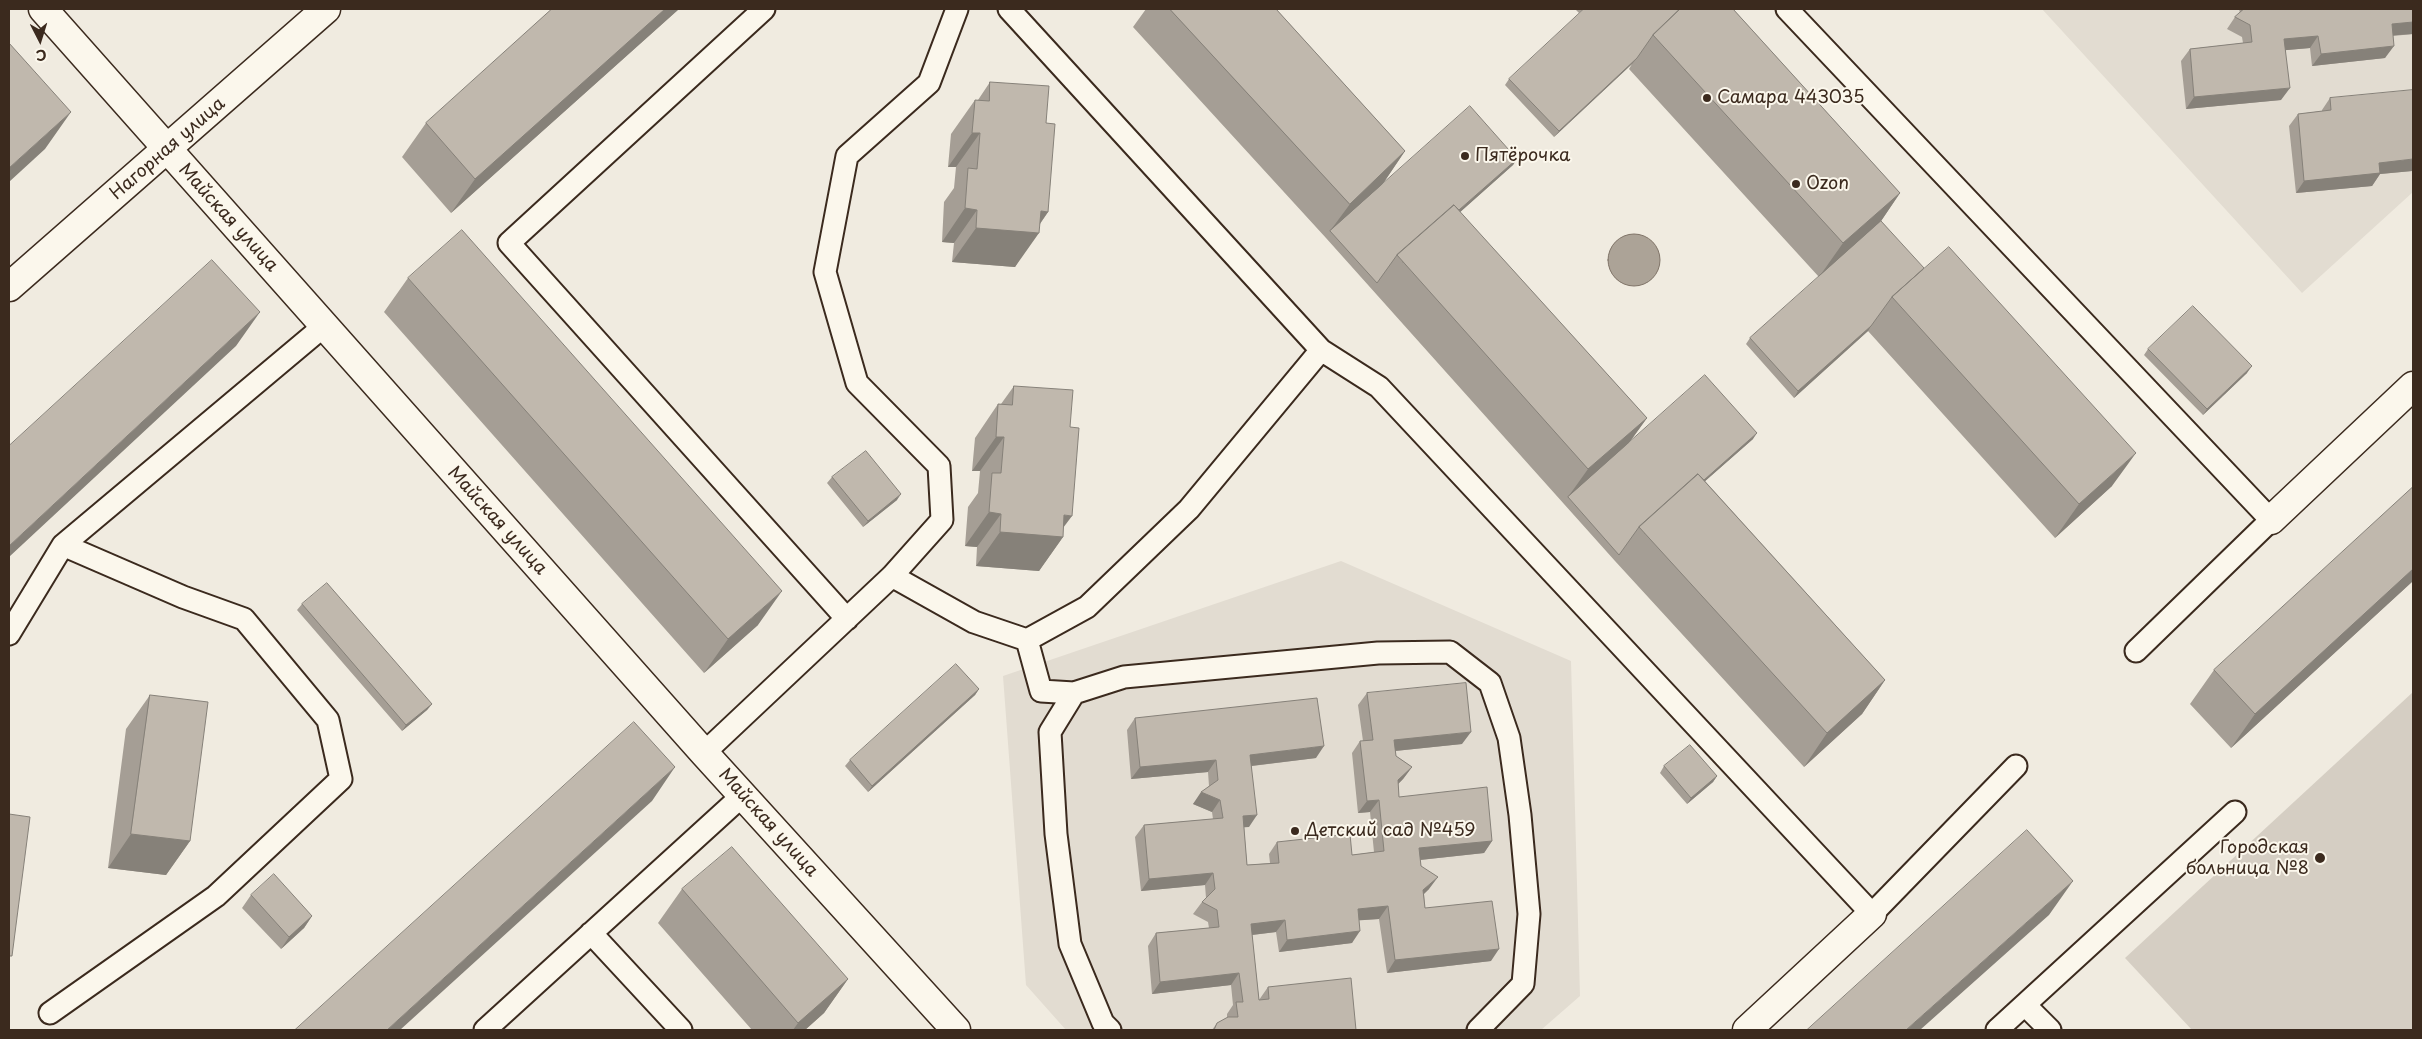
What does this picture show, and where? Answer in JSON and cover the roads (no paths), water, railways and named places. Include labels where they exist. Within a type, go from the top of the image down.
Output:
[{"type":"street","name":"Майская улица","points":[[43,9],[704,753],[956,1030]]},
{"type":"street","name":"Нагорная улица","points":[[9,287],[326,9]]},
{"type":"street","points":[[2271,520],[2413,386]]},
{"type":"street","points":[[1747,1030],[1872,914]]},
{"type":"lane","points":[[764,9],[509,244],[847,619]]},
{"type":"lane","points":[[704,753],[892,576],[942,520],[939,466],[857,382],[825,272],[847,156],[929,83],[957,9]]},
{"type":"lane","points":[[1009,9],[1320,350],[1380,387],[1872,914],[2016,766]]},
{"type":"lane","points":[[1787,9],[2271,520],[2136,651]]},
{"type":"lane","points":[[9,634],[63,545],[324,326]]},
{"type":"lane","points":[[892,576],[974,622],[1027,640],[1087,607],[1189,509],[1320,350]]},
{"type":"lane","points":[[50,1013],[216,896],[342,779],[328,720],[244,619],[183,597],[63,545]]},
{"type":"lane","points":[[1027,640],[1041,691],[1074,693],[1124,677],[1387,653],[1450,652],[1490,683],[1509,738],[1520,814],[1529,914],[1523,984],[1478,1030]]},
{"type":"lane","points":[[1074,693],[1050,732],[1056,834],[1070,944],[1103,1023],[1110,1030]]},
{"type":"lane","points":[[485,1030],[742,794]]},
{"type":"lane","points":[[1997,1030],[2235,812]]},
{"type":"lane","points":[[591,934],[681,1030]]},
{"type":"lane","points":[[2025,1005],[2050,1030]]},
{"type":"place","name":"Самара 443035","points":[[1707,98]]},
{"type":"place","name":"Пятёрочка","points":[[1465,156]]},
{"type":"place","name":"Ozon","points":[[1796,184]]},
{"type":"place","name":"Детский сад №459","points":[[1295,831]]},
{"type":"place","name":"Городская больница №8","points":[[2320,858]]}]
